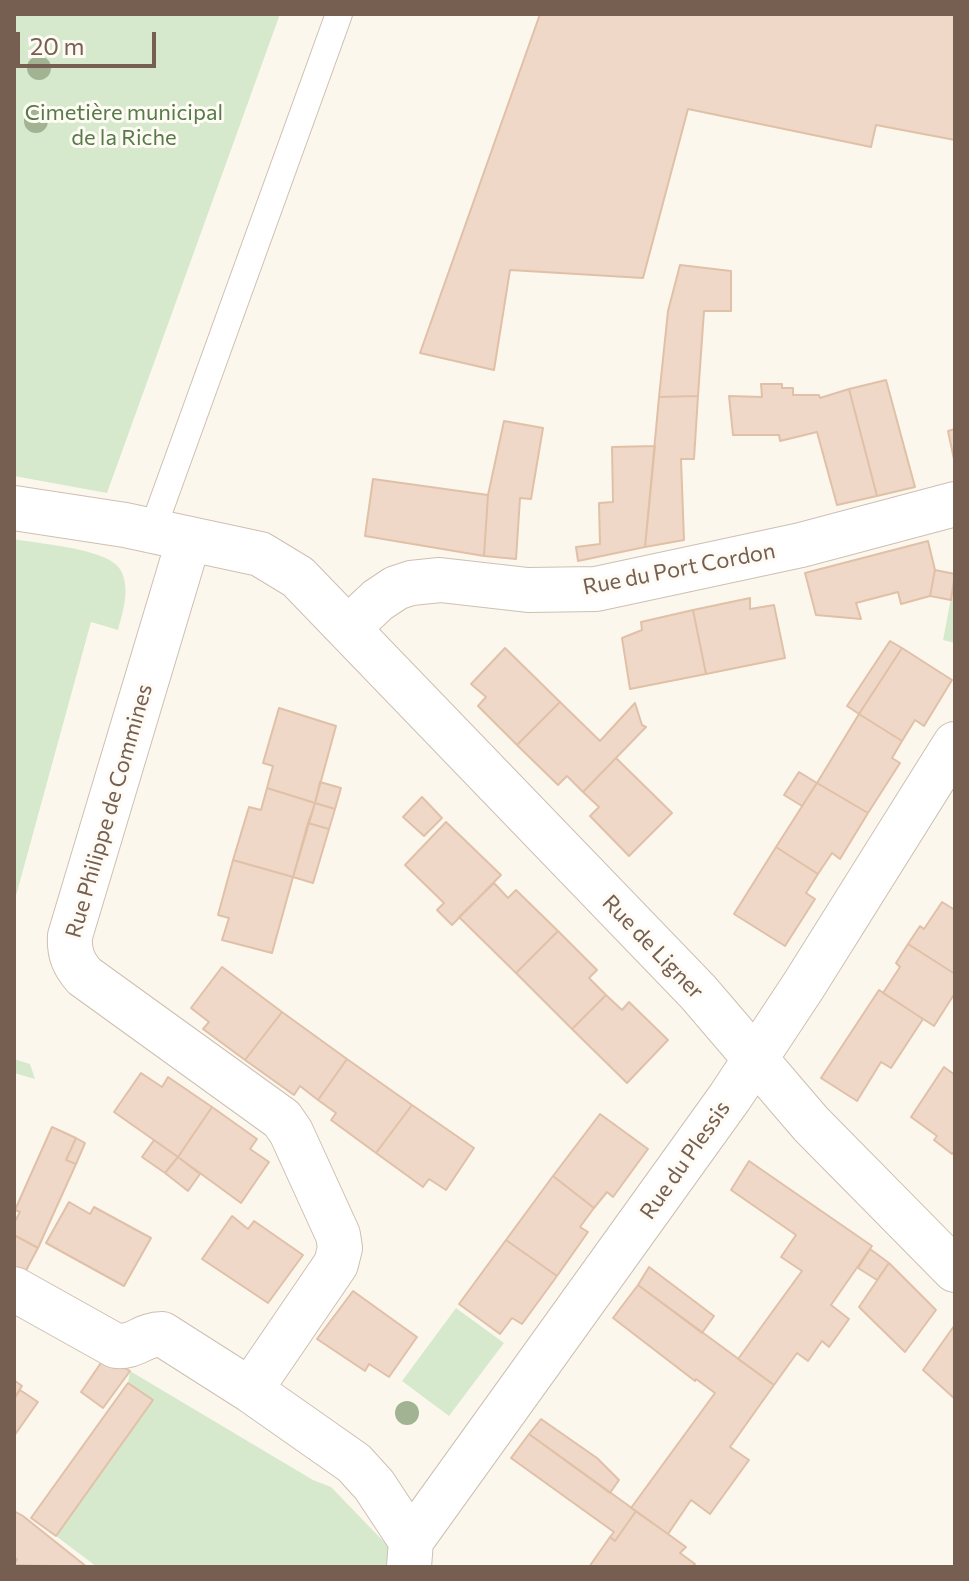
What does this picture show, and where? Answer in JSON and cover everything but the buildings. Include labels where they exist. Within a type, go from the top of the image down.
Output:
[{"type":"street","name":"Rue du Port Cordon","points":[[348,628],[378,600],[396,588],[411,583],[440,580],[528,590],[596,589],[801,545],[955,504]]},
{"type":"street","points":[[14,508],[260,554],[298,577],[348,628]]},
{"type":"street","name":"Rue Philippe de Commines","points":[[171,535],[70,936],[69,952],[84,976],[282,1119],[291,1132],[338,1235],[340,1248],[336,1264],[250,1390]]},
{"type":"street","name":"Rue de Ligner","points":[[348,628],[698,992],[811,1124],[955,1270]]},
{"type":"street","name":"Rue du Plessis","points":[[410,1554],[755,1059],[955,744]]},
{"type":"street","points":[[14,1289],[116,1346],[127,1347],[152,1334],[162,1334],[250,1390],[354,1463],[374,1485],[410,1554]]},
{"type":"lane","points":[[171,535],[339,14]]},
{"type":"green space","name":"Cimetière municipal de la Riche","points":[[14,14],[280,14],[107,493],[14,476]]},
{"type":"green space","points":[[14,539],[101,556],[120,569],[126,592],[118,630],[91,622],[14,903]]},
{"type":"green space","points":[[955,577],[955,643],[943,640]]},
{"type":"green space","points":[[14,1059],[30,1064],[35,1079],[14,1073]]},
{"type":"green space","points":[[456,1308],[504,1343],[449,1416],[402,1381]]},
{"type":"green space","points":[[130,1371],[313,1480],[331,1487],[389,1547],[386,1567],[97,1567],[56,1536],[153,1401],[128,1383]]}]
